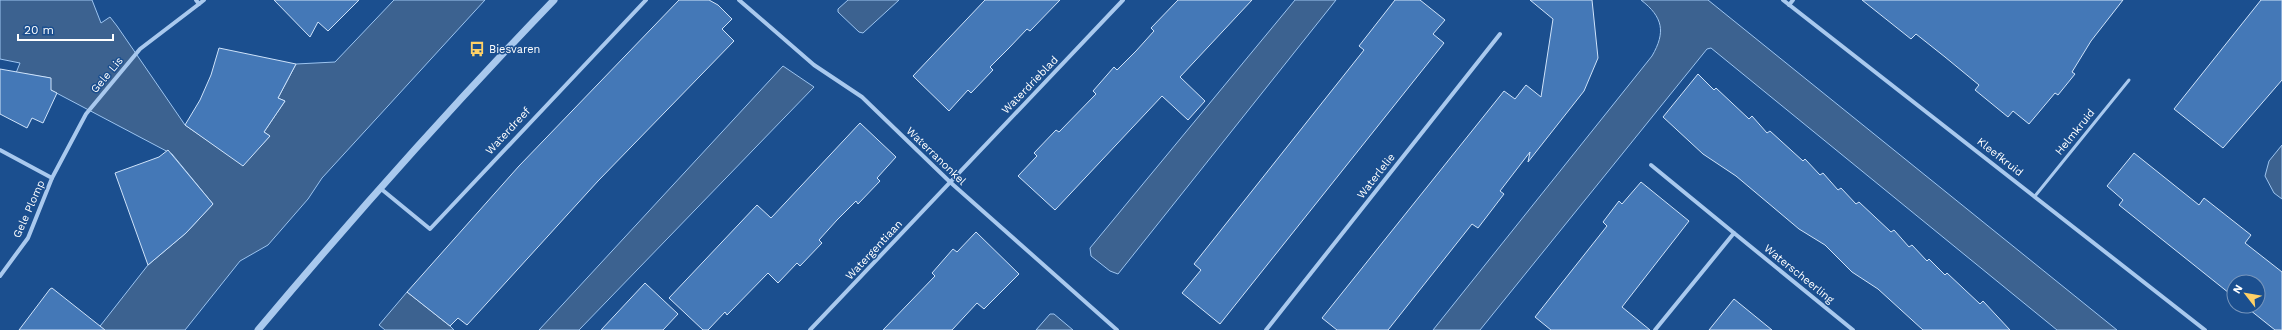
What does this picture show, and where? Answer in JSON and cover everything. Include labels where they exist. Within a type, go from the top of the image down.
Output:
[{"type":"street","points":[[196,0],[199,4]]},
{"type":"street","name":"Gele Lis","points":[[52,178],[86,114],[140,49],[204,0]]},
{"type":"street","points":[[258,330],[380,188],[492,64],[554,0]]},
{"type":"street","name":"Waterdreef","points":[[380,188],[430,230],[646,0]]},
{"type":"street","name":"Waterranonkel","points":[[739,0],[814,65],[862,97],[950,182],[1117,330]]},
{"type":"street","name":"Waterdrieblad","points":[[950,182],[1122,0]]},
{"type":"street","name":"Kleefkruid","points":[[1783,0],[2205,330]]},
{"type":"street","points":[[1789,5],[1793,0]]},
{"type":"street","name":"Waterlelie","points":[[1266,330],[1500,34]]},
{"type":"street","name":"Gele Plomp","points":[[0,150],[52,178],[28,238],[0,276]]},
{"type":"street","name":"Waterscheerling","points":[[1651,166],[1853,330]]},
{"type":"street","name":"Watergentiaan","points":[[810,330],[950,182]]},
{"type":"street","points":[[1655,330],[1734,233]]},
{"type":"lane","name":"Helmkruid","points":[[2035,196],[2129,80]]},
{"type":"water","points":[[0,0],[92,0],[101,23],[110,17],[185,125],[243,165],[270,136],[264,132],[285,101],[278,98],[296,64],[335,62],[394,0],[485,0],[322,178],[308,199],[268,245],[240,261],[185,330],[97,330],[148,265],[186,233],[213,204],[172,154],[47,88],[50,78],[26,74],[25,77],[16,73],[20,63],[0,59]]},
{"type":"water","points":[[848,0],[899,0],[863,33],[859,32],[838,12],[838,9]]},
{"type":"water","points":[[1295,0],[1336,0],[1118,274],[1110,271],[1091,256],[1090,248]]},
{"type":"water","points":[[1641,0],[1708,0],[2117,330],[2057,330],[1711,48],[1707,49],[1480,330],[1433,330],[1652,56],[1659,40],[1660,25],[1654,13]]},
{"type":"water","points":[[783,66],[814,87],[579,330],[539,330]]},
{"type":"water","points":[[2282,145],[2282,199],[2274,193],[2265,176],[2269,161]]},
{"type":"water","points":[[407,292],[454,330],[385,330],[379,325]]},
{"type":"water","points":[[1050,314],[1054,314],[1073,330],[1036,330]]},
{"type":"building","points":[[274,0],[359,0],[328,31],[318,22],[310,37]]},
{"type":"building","points":[[679,0],[709,0],[718,5],[732,19],[722,29],[734,41],[598,181],[467,325],[458,318],[450,326],[407,292],[519,166]]},
{"type":"building","points":[[985,0],[1060,0],[1030,31],[1027,29],[990,67],[993,70],[971,93],[968,90],[949,111],[913,76]]},
{"type":"building","points":[[1178,0],[1252,0],[1180,77],[1205,101],[1188,120],[1162,96],[1055,210],[1018,176],[1037,156],[1034,153],[1056,130],[1059,132],[1096,94],[1093,91],[1114,67],[1117,70],[1136,51],[1154,31],[1151,28]]},
{"type":"building","points":[[1395,0],[1420,0],[1445,20],[1433,34],[1444,43],[1220,324],[1182,293],[1201,270],[1194,264],[1364,50],[1359,46]]},
{"type":"building","points":[[1530,0],[1592,0],[1598,58],[1584,91],[1528,162],[1530,152],[1500,191],[1504,194],[1478,228],[1472,224],[1388,330],[1337,330],[1322,318],[1504,91],[1515,99],[1526,85],[1541,97],[1553,19]]},
{"type":"building","points":[[1862,0],[2123,0],[2091,41],[2072,72],[2075,74],[2058,95],[2055,93],[2029,124],[2013,111],[2008,117],[1975,90],[1979,85],[1945,57],[1916,34],[1911,39]]},
{"type":"building","points":[[2261,0],[2282,0],[2282,80],[2223,148],[2174,109]]},
{"type":"building","points":[[219,48],[296,64],[278,98],[285,101],[264,132],[270,136],[243,166],[185,125],[200,100],[211,75]]},
{"type":"building","points":[[0,69],[51,78],[51,90],[57,93],[43,123],[32,118],[27,128],[0,114]]},
{"type":"building","points":[[1698,74],[1714,90],[1716,88],[1749,119],[1752,116],[1767,133],[1770,131],[1803,161],[1805,159],[1820,175],[1823,173],[1838,190],[1841,188],[1856,204],[1859,202],[1891,232],[1894,230],[1909,247],[1912,245],[1927,261],[1929,259],[1945,275],[1947,273],[1980,304],[1983,301],[2010,330],[1923,330],[1878,289],[1852,272],[1825,245],[1799,229],[1736,176],[1703,154],[1663,117]]},
{"type":"building","points":[[860,123],[896,157],[877,178],[880,181],[858,204],[856,201],[837,220],[819,240],[822,243],[800,266],[797,263],[778,283],[768,273],[727,315],[725,312],[708,330],[703,330],[669,298],[757,205],[771,218]]},
{"type":"building","points":[[168,150],[213,204],[186,233],[148,265],[115,173],[159,157]]},
{"type":"building","points":[[2134,153],[2199,205],[2204,198],[2251,235],[2245,243],[2282,272],[2282,330],[2275,330],[2255,314],[2266,314],[2266,274],[2226,274],[2226,291],[2119,205],[2123,200],[2107,186]]},
{"type":"building","points":[[1641,182],[1689,221],[1622,307],[1650,330],[1551,330],[1535,317],[1607,226],[1603,222],[1619,201],[1622,204]]},
{"type":"building","points":[[976,232],[1019,274],[984,309],[977,303],[952,330],[883,330],[935,276],[932,273],[953,249],[957,252]]},
{"type":"building","points":[[645,283],[678,314],[663,330],[601,330]]},
{"type":"building","points":[[52,288],[105,330],[19,330]]},
{"type":"building","points":[[1734,299],[1772,330],[1709,330]]},
{"type":"place","name":"Biesvaren","points":[[477,49]]}]
